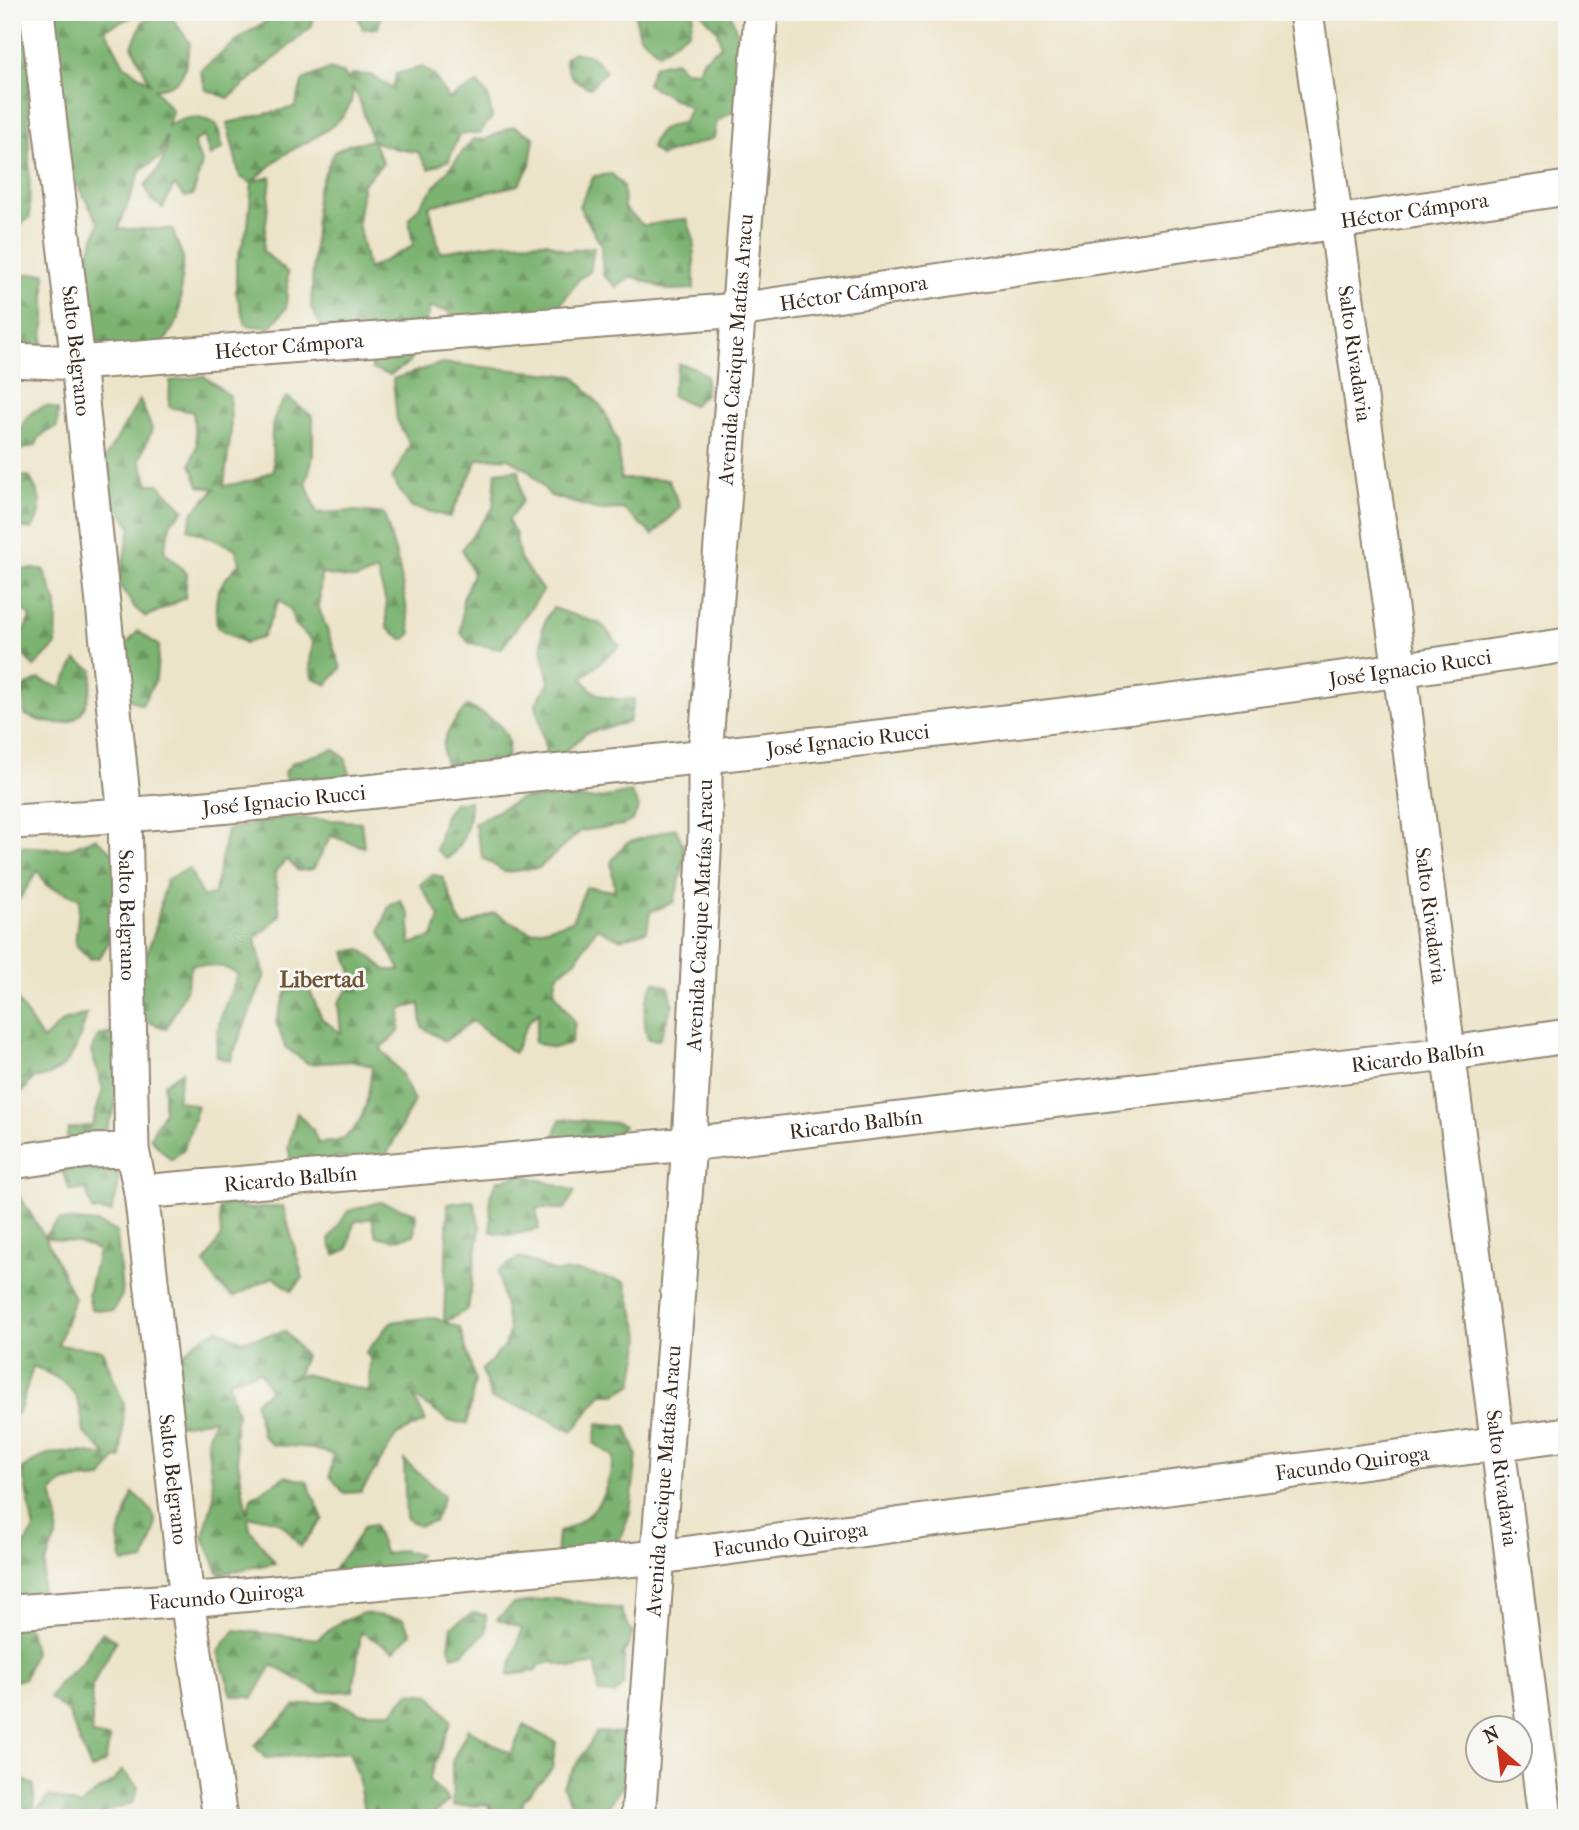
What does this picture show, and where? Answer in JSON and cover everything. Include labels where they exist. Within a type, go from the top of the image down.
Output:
[{"type":"street","name":"Salto Belgrano","points":[[37,12],[78,363],[125,816],[132,1150],[141,1192],[187,1600],[220,1818]]},
{"type":"street","name":"Avenida Cacique Matías Aracu","points":[[638,1818],[660,1557],[689,1144],[705,834],[705,757],[761,12]]},
{"type":"street","name":"Salto Rivadavia","points":[[1306,12],[1400,671],[1446,1054],[1545,1818]]},
{"type":"street","name":"Héctor Cámpora","points":[[12,360],[78,363],[739,310],[1338,224],[1567,188]]},
{"type":"street","name":"José Ignacio Rucci","points":[[12,822],[125,816],[705,757],[1400,671],[1567,645]]},
{"type":"street","name":"Ricardo Balbín","points":[[141,1192],[689,1144],[1446,1054],[1567,1036]]},
{"type":"street","points":[[12,1162],[89,1151],[132,1150]]},
{"type":"street","name":"Facundo Quiroga","points":[[12,1612],[187,1600],[660,1557],[1567,1434]]},
{"type":"green space","points":[[12,12],[39,12],[40,27],[28,95],[30,217],[12,232]]},
{"type":"green space","points":[[56,12],[143,12],[105,29],[124,65],[150,83],[132,46],[143,21],[168,12],[190,43],[185,68],[179,80],[155,89],[172,111],[168,126],[192,118],[210,121],[217,125],[223,148],[210,156],[204,136],[193,142],[202,163],[193,195],[185,197],[174,185],[163,208],[151,200],[145,185],[162,162],[166,135],[161,157],[141,170],[118,229],[172,229],[183,258],[179,318],[165,341],[136,352],[89,341],[77,290],[99,223],[69,171],[53,49]]},
{"type":"green space","points":[[270,12],[313,12],[312,26],[229,98],[206,90],[200,71],[245,34],[270,19]]},
{"type":"green space","points":[[356,12],[382,12],[378,28],[363,29]]},
{"type":"green space","points":[[634,12],[694,12],[690,31],[659,53],[640,36]]},
{"type":"green space","points":[[700,12],[730,12],[741,50],[739,97],[735,110],[717,121],[714,138],[660,156],[651,148],[655,137],[666,127],[683,123],[690,108],[647,84],[654,66],[675,61],[684,70],[698,71],[704,59],[721,46],[717,30]]},
{"type":"green space","points":[[573,52],[592,56],[606,71],[590,88],[576,80],[568,70],[565,59]]},
{"type":"green space","points":[[422,67],[434,75],[448,99],[478,83],[488,96],[492,117],[480,133],[459,134],[449,160],[429,169],[418,152],[396,149],[373,141],[383,163],[363,184],[358,223],[368,269],[413,246],[409,219],[473,139],[485,140],[513,126],[534,137],[530,165],[519,185],[429,206],[440,252],[499,243],[547,242],[566,251],[594,247],[590,272],[580,278],[544,327],[527,309],[515,316],[492,348],[459,343],[449,311],[430,308],[410,362],[390,375],[372,369],[373,351],[329,339],[311,308],[317,192],[334,152],[350,144],[372,140],[352,87],[347,111],[338,120],[316,137],[282,156],[253,181],[271,177],[263,251],[288,273],[286,308],[270,328],[246,325],[236,293],[236,263],[248,226],[252,183],[240,177],[227,123],[295,107],[303,80],[329,69],[345,74],[348,80],[353,74],[371,75],[393,89],[396,74]]},
{"type":"green space","points":[[612,174],[623,186],[624,208],[643,225],[687,219],[694,240],[694,289],[668,290],[632,276],[617,287],[603,275],[601,245],[579,206],[594,176]]},
{"type":"green space","points":[[45,273],[45,322],[40,361],[12,364],[12,275]]},
{"type":"green space","points":[[442,363],[574,376],[604,410],[618,444],[621,479],[668,479],[680,507],[653,535],[623,509],[599,510],[551,496],[529,471],[508,458],[478,459],[450,517],[411,507],[392,479],[410,445],[397,420],[393,379]]},
{"type":"green space","points":[[679,364],[693,367],[706,375],[706,393],[693,405],[671,396]]},
{"type":"green space","points":[[204,376],[230,396],[231,430],[224,486],[254,480],[274,470],[273,422],[280,405],[287,397],[313,417],[313,456],[306,483],[317,513],[354,511],[384,514],[399,566],[411,634],[404,640],[387,628],[386,602],[377,571],[356,579],[321,574],[319,608],[341,668],[327,685],[312,677],[310,663],[313,642],[294,623],[291,610],[279,600],[262,638],[245,643],[217,627],[218,591],[240,563],[235,548],[188,529],[193,512],[215,489],[199,486],[191,464],[197,445],[193,412],[169,407],[170,381]]},
{"type":"green space","points":[[140,400],[152,429],[140,459],[148,484],[158,484],[184,510],[171,522],[164,551],[187,574],[185,598],[146,617],[135,608],[118,583],[131,527],[109,495],[104,460]]},
{"type":"green space","points":[[47,406],[58,410],[57,427],[40,436],[36,445],[21,450],[20,435],[24,422],[33,412]]},
{"type":"green space","points":[[519,470],[522,501],[508,521],[515,532],[520,559],[543,591],[501,649],[469,643],[461,633],[463,598],[473,574],[462,549],[493,508],[496,472]]},
{"type":"green space","points":[[29,476],[40,502],[39,515],[32,529],[19,527],[12,517],[12,477]]},
{"type":"green space","points":[[22,569],[43,569],[57,604],[56,645],[34,667],[21,652],[21,636],[31,616],[12,604],[12,573]]},
{"type":"green space","points":[[553,608],[601,624],[620,646],[582,678],[587,685],[604,697],[634,699],[629,722],[586,733],[565,752],[547,758],[536,703],[549,683],[542,635],[547,617]]},
{"type":"green space","points":[[138,631],[159,646],[156,679],[142,705],[127,698],[123,648]]},
{"type":"green space","points":[[76,660],[93,670],[87,701],[76,718],[55,723],[25,715],[22,688],[39,679],[61,688]]},
{"type":"green space","points":[[467,706],[496,722],[508,739],[506,760],[492,789],[455,790],[445,763],[443,745],[446,737]]},
{"type":"green space","points":[[334,749],[345,758],[350,774],[290,794],[284,773],[293,762]]},
{"type":"green space","points":[[631,792],[639,807],[633,820],[623,825],[581,831],[539,868],[505,872],[483,858],[474,823],[522,798],[595,799]]},
{"type":"green space","points":[[470,801],[465,833],[458,847],[447,859],[436,850],[445,815],[454,803]]},
{"type":"green space","points":[[286,817],[361,822],[364,847],[331,836],[313,869],[298,871],[287,859],[275,872],[280,916],[255,939],[265,975],[230,1061],[217,1057],[217,1033],[238,974],[223,967],[192,964],[185,992],[166,1029],[133,1015],[135,983],[155,931],[166,880],[189,868],[202,896],[214,895],[227,830]]},
{"type":"green space","points":[[675,828],[683,848],[684,864],[674,902],[650,912],[647,931],[620,939],[597,928],[576,960],[557,975],[554,991],[575,1023],[571,1043],[553,1048],[534,1042],[539,1012],[528,1022],[514,1053],[472,1021],[445,1041],[422,1027],[420,1004],[401,1009],[399,1032],[380,1048],[401,1073],[414,1101],[383,1162],[368,1169],[340,1157],[292,1166],[288,1147],[297,1113],[313,1130],[318,1143],[340,1140],[356,1126],[365,1108],[372,1066],[351,1061],[309,1064],[285,1047],[276,1021],[287,991],[309,989],[322,1019],[341,1033],[338,1003],[355,981],[345,952],[361,949],[386,970],[400,970],[380,932],[389,906],[400,900],[410,916],[410,944],[433,937],[440,916],[420,885],[432,874],[442,877],[464,927],[494,913],[531,932],[572,921],[586,887],[615,891],[611,862],[626,843]]},
{"type":"green space","points":[[95,838],[117,856],[119,925],[100,957],[90,959],[75,944],[80,899],[46,885],[38,870],[19,900],[12,894],[12,850],[15,846],[68,849]]},
{"type":"green space","points":[[655,982],[669,987],[673,1004],[659,1040],[648,1039],[645,1024],[646,1001]]},
{"type":"green space","points":[[12,992],[43,1040],[63,1021],[87,1014],[76,1048],[64,1065],[46,1076],[33,1079],[12,1104]]},
{"type":"green space","points":[[120,1032],[116,1104],[106,1130],[80,1153],[66,1148],[68,1129],[92,1125],[103,1089],[91,1051],[98,1036]]},
{"type":"green space","points":[[182,1071],[177,1100],[198,1106],[184,1149],[171,1160],[150,1138],[164,1111],[164,1084]]},
{"type":"green space","points":[[560,1119],[618,1123],[624,1126],[615,1136],[553,1141]]},
{"type":"green space","points":[[118,1164],[118,1188],[112,1212],[93,1211],[86,1189],[70,1191],[61,1169]]},
{"type":"green space","points":[[524,1175],[575,1191],[565,1209],[536,1208],[539,1229],[512,1235],[491,1232],[490,1196],[498,1180]]},
{"type":"green space","points":[[12,1183],[44,1236],[59,1220],[97,1223],[117,1232],[122,1295],[113,1311],[91,1309],[88,1294],[98,1251],[79,1243],[45,1237],[74,1298],[58,1345],[102,1350],[124,1404],[121,1459],[116,1458],[102,1478],[65,1481],[52,1492],[58,1520],[57,1535],[45,1564],[39,1606],[12,1607],[12,1564],[34,1530],[22,1469],[47,1454],[79,1452],[108,1456],[84,1433],[79,1406],[71,1390],[57,1378],[33,1366],[20,1410],[12,1418]]},
{"type":"green space","points":[[473,1200],[480,1227],[468,1309],[445,1322],[460,1328],[475,1380],[467,1424],[449,1421],[413,1396],[426,1421],[397,1435],[361,1492],[344,1493],[330,1476],[333,1454],[304,1447],[272,1445],[262,1435],[255,1402],[274,1387],[269,1388],[260,1371],[228,1381],[237,1414],[234,1437],[247,1514],[251,1498],[285,1476],[307,1481],[323,1519],[300,1547],[279,1522],[248,1517],[250,1529],[275,1563],[219,1574],[203,1537],[214,1496],[207,1439],[214,1419],[162,1428],[151,1388],[195,1342],[218,1329],[242,1341],[285,1331],[305,1356],[298,1374],[286,1380],[305,1374],[369,1392],[370,1358],[366,1352],[391,1322],[431,1317],[444,1321],[448,1204]]},
{"type":"green space","points":[[380,1202],[416,1213],[414,1235],[393,1240],[376,1236],[372,1218],[354,1222],[348,1249],[335,1255],[329,1240],[348,1211]]},
{"type":"green space","points":[[228,1203],[251,1209],[283,1206],[303,1278],[292,1291],[273,1277],[233,1297],[217,1283],[205,1263],[221,1236],[219,1208]]},
{"type":"green space","points":[[520,1257],[555,1272],[578,1271],[625,1282],[641,1338],[633,1384],[615,1394],[602,1394],[572,1432],[534,1411],[491,1399],[482,1370],[505,1346],[509,1330],[498,1271]]},
{"type":"green space","points":[[598,1423],[626,1426],[637,1455],[630,1513],[617,1546],[556,1558],[558,1533],[591,1513],[607,1484],[614,1457],[594,1443]]},
{"type":"green space","points":[[404,1460],[444,1496],[434,1522],[419,1526],[406,1518]]},
{"type":"green space","points":[[133,1493],[154,1517],[154,1531],[144,1561],[123,1563],[118,1538]]},
{"type":"green space","points":[[374,1525],[385,1554],[402,1550],[419,1555],[410,1575],[333,1572],[363,1527]]},
{"type":"green space","points":[[555,1598],[620,1609],[633,1634],[624,1654],[623,1686],[614,1694],[599,1693],[596,1664],[574,1668],[552,1662],[539,1665],[536,1671],[508,1675],[522,1628],[497,1619],[513,1604]]},
{"type":"green space","points":[[363,1613],[403,1619],[411,1633],[394,1651],[361,1632],[353,1691],[320,1692],[272,1665],[253,1698],[232,1695],[218,1652],[235,1630],[317,1639],[339,1623]]},
{"type":"green space","points":[[473,1613],[486,1615],[486,1633],[462,1653],[452,1656],[449,1647],[452,1626]]},
{"type":"green space","points":[[12,1618],[29,1629],[34,1652],[25,1678],[12,1682]]},
{"type":"green space","points":[[103,1632],[116,1641],[92,1686],[92,1735],[110,1738],[105,1762],[91,1770],[68,1712],[50,1698]]},
{"type":"green space","points":[[409,1693],[430,1695],[451,1721],[429,1780],[449,1800],[430,1818],[348,1818],[364,1813],[358,1776],[349,1752],[265,1758],[254,1745],[295,1706],[333,1700],[359,1712],[392,1712]]},
{"type":"green space","points":[[524,1725],[556,1742],[552,1769],[524,1799],[519,1818],[489,1818],[489,1805],[453,1806],[452,1762],[468,1729],[511,1754]]},
{"type":"green space","points":[[597,1732],[623,1733],[630,1776],[609,1804],[610,1818],[577,1818],[563,1786]]},
{"type":"green space","points":[[122,1770],[138,1787],[133,1803],[115,1808],[97,1818],[12,1818],[12,1775],[34,1785],[34,1813],[50,1796],[81,1806],[113,1781]]},
{"type":"district","name":"Libertad","points":[[322,979]]}]
